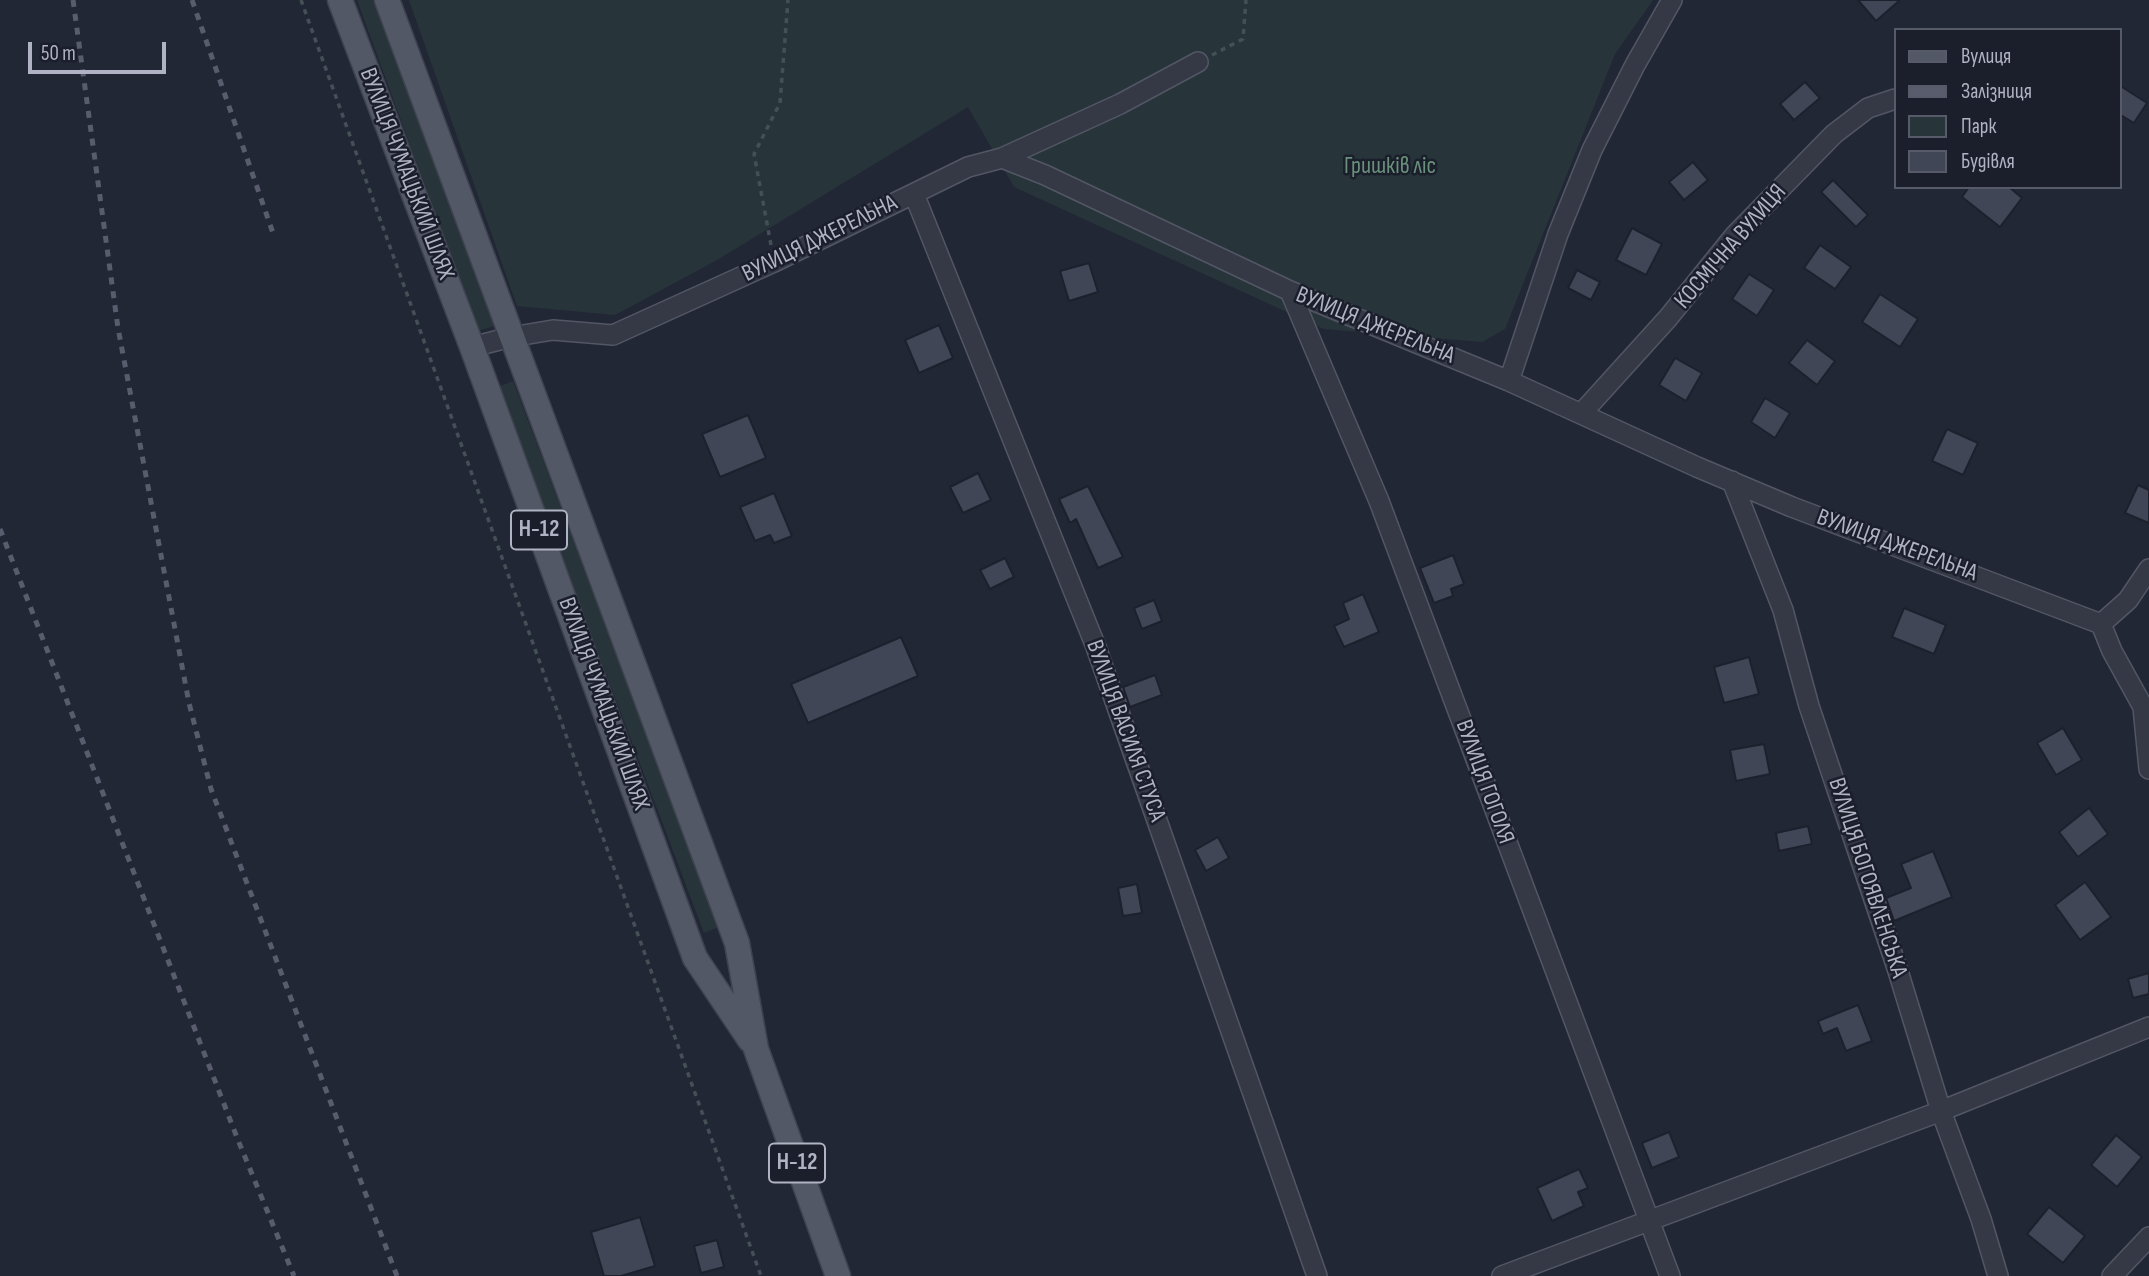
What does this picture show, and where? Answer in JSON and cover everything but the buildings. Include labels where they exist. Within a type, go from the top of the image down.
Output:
[{"type":"main road","name":"ВУЛИЦЯ ЧУМАЦЬКИЙ ШЛЯХ","points":[[340,0],[472,347],[695,958],[756,1049]]},
{"type":"main road","name":"ВУЛИЦЯ ЧУМАЦЬКИЙ ШЛЯХ","points":[[387,0],[737,943],[756,1049],[838,1276]]},
{"type":"street","points":[[1509,381],[1558,234],[1592,150],[1634,65],[1672,0]]},
{"type":"street","points":[[1002,158],[1120,104],[1198,62]]},
{"type":"street","name":"КОСМІЧНА ВУЛИЦЯ","points":[[1581,414],[1668,318],[1735,235],[1834,134],[1868,108],[1894,99]]},
{"type":"street","name":"ВУЛИЦЯ ДЖЕРЕЛЬНА","points":[[512,337],[553,330],[613,335],[774,262],[968,167],[1002,158],[1045,175],[1290,291],[1509,381],[1792,507],[2101,624]]},
{"type":"street","name":"ВУЛИЦЯ ВАСИЛЯ СТУСА","points":[[914,194],[1096,646],[1317,1276]]},
{"type":"street","name":"ВУЛИЦЯ ГОГОЛЯ","points":[[1290,291],[1379,501],[1670,1276]]},
{"type":"street","points":[[472,347],[512,337]]},
{"type":"street","name":"ВУЛИЦЯ БОГОЯВЛЕНСЬКА","points":[[1732,481],[1783,610],[1809,706],[1898,971],[1941,1111],[1981,1219],[1998,1276]]},
{"type":"street","points":[[2149,569],[2128,600],[2101,624],[2112,651],[2143,708],[2149,769]]},
{"type":"street","points":[[1502,1276],[1941,1111],[2149,1027]]},
{"type":"street","points":[[2112,1276],[2149,1237]]},
{"type":"path","points":[[301,0],[761,1276]]},
{"type":"path","points":[[774,262],[754,154],[780,103],[788,0]]},
{"type":"path","points":[[1198,62],[1243,38],[1249,1]]},
{"type":"green space","points":[[357,0],[375,0],[494,326],[478,331]]},
{"type":"green space","name":"Гришків ліс","points":[[409,0],[1653,0],[1615,54],[1505,329],[1482,342],[1324,329],[1014,187],[968,107],[717,260],[615,315],[517,306]]},
{"type":"green space","points":[[513,381],[719,927],[704,933],[498,387]]},
{"type":"railway","points":[[73,0],[118,328],[189,703],[211,789],[397,1276]]},
{"type":"railway","points":[[192,0],[274,236]]},
{"type":"railway","points":[[0,529],[238,1140],[294,1276]]}]
